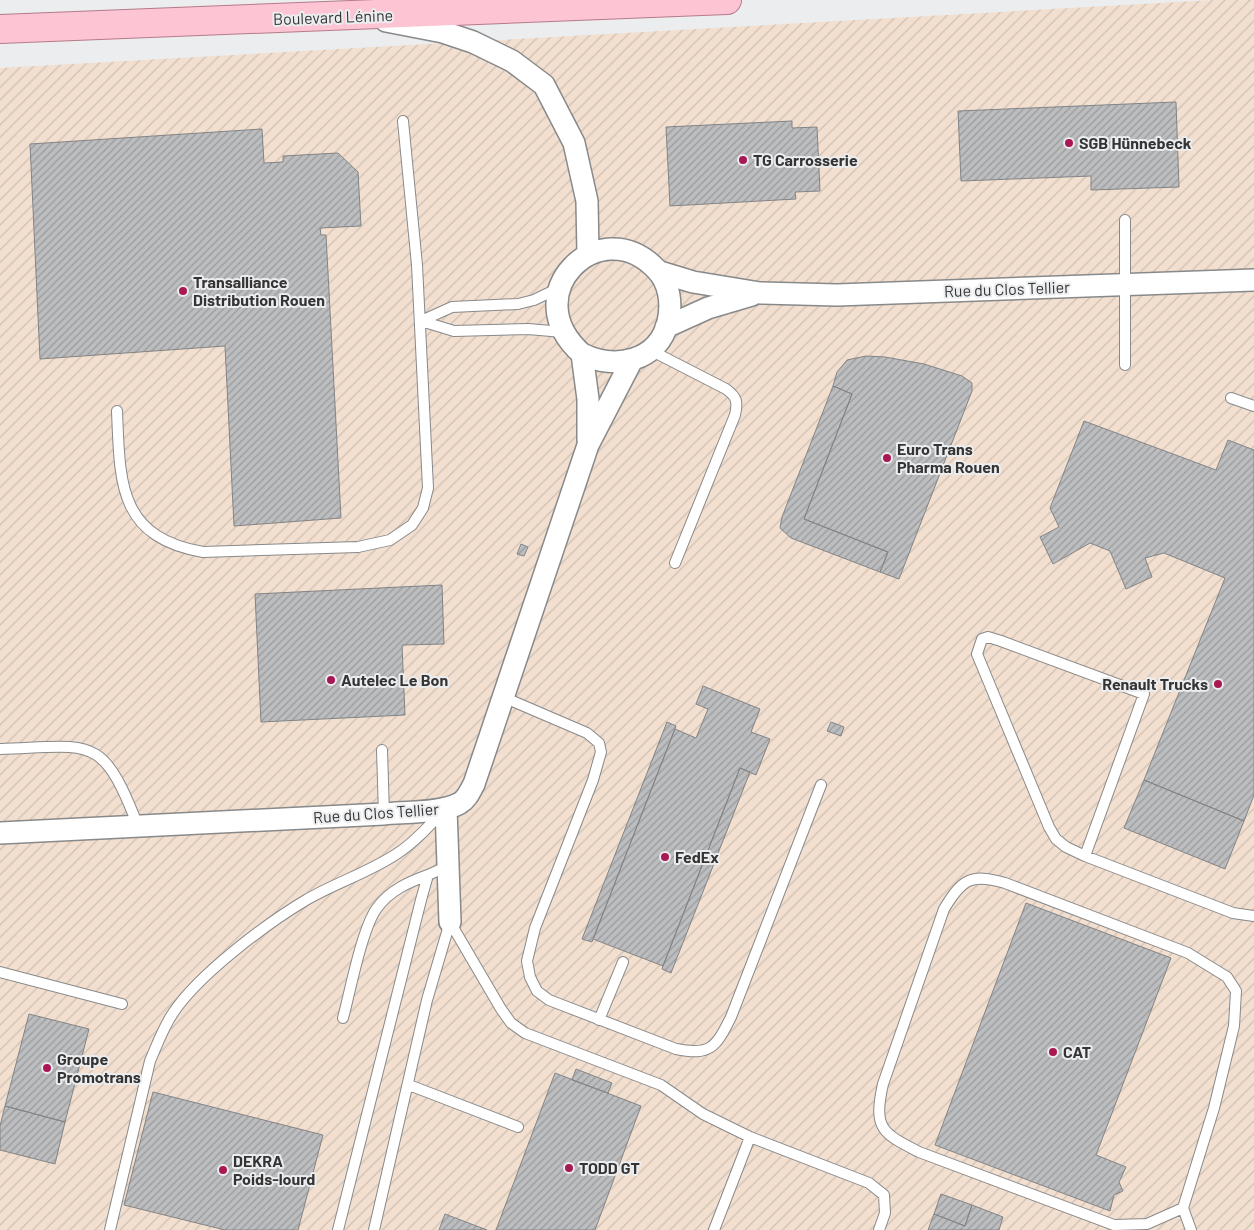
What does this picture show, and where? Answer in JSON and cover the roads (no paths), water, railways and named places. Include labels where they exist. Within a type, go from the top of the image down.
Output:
[{"type":"main road","name":"Boulevard Lénine","points":[[0,29],[727,0]]},
{"type":"street","points":[[361,16],[443,32],[473,42],[512,61],[544,85],[574,143],[587,201],[588,255],[571,269],[559,288],[556,303],[562,332],[582,354],[596,361],[610,363],[641,355]]},
{"type":"street","name":"Rue du Clos Tellier","points":[[0,833],[384,814],[446,808],[460,803],[474,784],[588,445],[641,355],[660,340],[666,327],[670,299],[660,272],[649,261],[627,251],[603,250],[588,255]]},
{"type":"street","name":"Rue du Clos Tellier","points":[[660,272],[692,282],[760,293],[837,295],[1254,280]]},
{"type":"street","name":"Rue du Clos Tellier","points":[[666,327],[708,308],[760,293]]},
{"type":"street","name":"Rue du Clos Tellier","points":[[582,354],[588,399],[588,445]]},
{"type":"street","points":[[446,808],[450,922]]},
{"type":"lane","points":[[117,411],[120,469],[128,502],[143,525],[159,539],[179,548],[204,552],[358,546],[390,540],[412,525],[423,508],[428,488],[421,321],[403,121]]},
{"type":"lane","points":[[1125,220],[1125,365]]},
{"type":"lane","points":[[421,321],[452,307],[518,304],[534,300],[559,288]]},
{"type":"lane","points":[[421,321],[454,331],[528,330],[562,332]]},
{"type":"lane","points":[[641,355],[726,389],[734,395],[738,403],[675,563]]},
{"type":"lane","points":[[1231,398],[1254,406]]},
{"type":"lane","points":[[1085,856],[1144,694],[1001,641],[988,637],[982,639],[977,654],[1038,804],[1056,839],[1066,847],[1085,856],[1233,913],[1254,916]]},
{"type":"lane","points":[[503,696],[587,733],[599,743],[600,752],[593,780],[535,928],[527,961],[530,977],[537,991],[549,1000],[676,1049],[695,1053],[709,1050],[720,1039],[731,1017],[821,785]]},
{"type":"lane","points":[[0,749],[77,746],[91,750],[103,758],[114,772],[125,791],[138,826]]},
{"type":"lane","points":[[382,750],[384,814]]},
{"type":"lane","points":[[110,1230],[150,1061],[160,1036],[174,1012],[203,980],[262,929],[307,900],[398,853],[422,833],[446,808]]},
{"type":"lane","points":[[343,1018],[370,918],[391,893],[408,883],[448,866]]},
{"type":"lane","points":[[338,1230],[428,875]]},
{"type":"lane","points":[[1183,1208],[1147,1224],[1114,1225],[920,1152],[890,1137],[880,1124],[879,1104],[883,1084],[944,909],[955,890],[968,880],[984,876],[1005,883],[1188,953],[1227,977],[1236,992],[1234,1026],[1214,1108],[1183,1208],[1192,1230]]},
{"type":"lane","points":[[374,1230],[409,1085],[427,1000],[450,922]]},
{"type":"lane","points":[[450,922],[511,1024],[525,1033],[661,1085],[703,1114],[750,1137],[870,1184],[884,1195],[886,1213],[878,1230]]},
{"type":"lane","points":[[599,1020],[623,962]]},
{"type":"lane","points":[[0,972],[122,1004]]},
{"type":"lane","points":[[409,1085],[518,1127]]},
{"type":"lane","points":[[714,1230],[750,1137]]},
{"type":"place","name":"SGB Hünnebeck","points":[[1069,143]]},
{"type":"place","name":"TG Carrosserie","points":[[743,160]]},
{"type":"place","name":"Transalliance Distribution Rouen","points":[[183,291]]},
{"type":"place","name":"Euro Trans Pharma Rouen","points":[[887,458]]},
{"type":"place","name":"Autelec Le Bon","points":[[331,680]]},
{"type":"place","name":"Renault Trucks","points":[[1218,684]]},
{"type":"place","name":"FedEx","points":[[665,857]]},
{"type":"place","name":"CAT","points":[[1053,1052]]},
{"type":"place","name":"Groupe Promotrans","points":[[47,1068]]},
{"type":"place","name":"TODD GT","points":[[569,1168]]},
{"type":"place","name":"DEKRA Poids-lourd","points":[[223,1170]]}]
